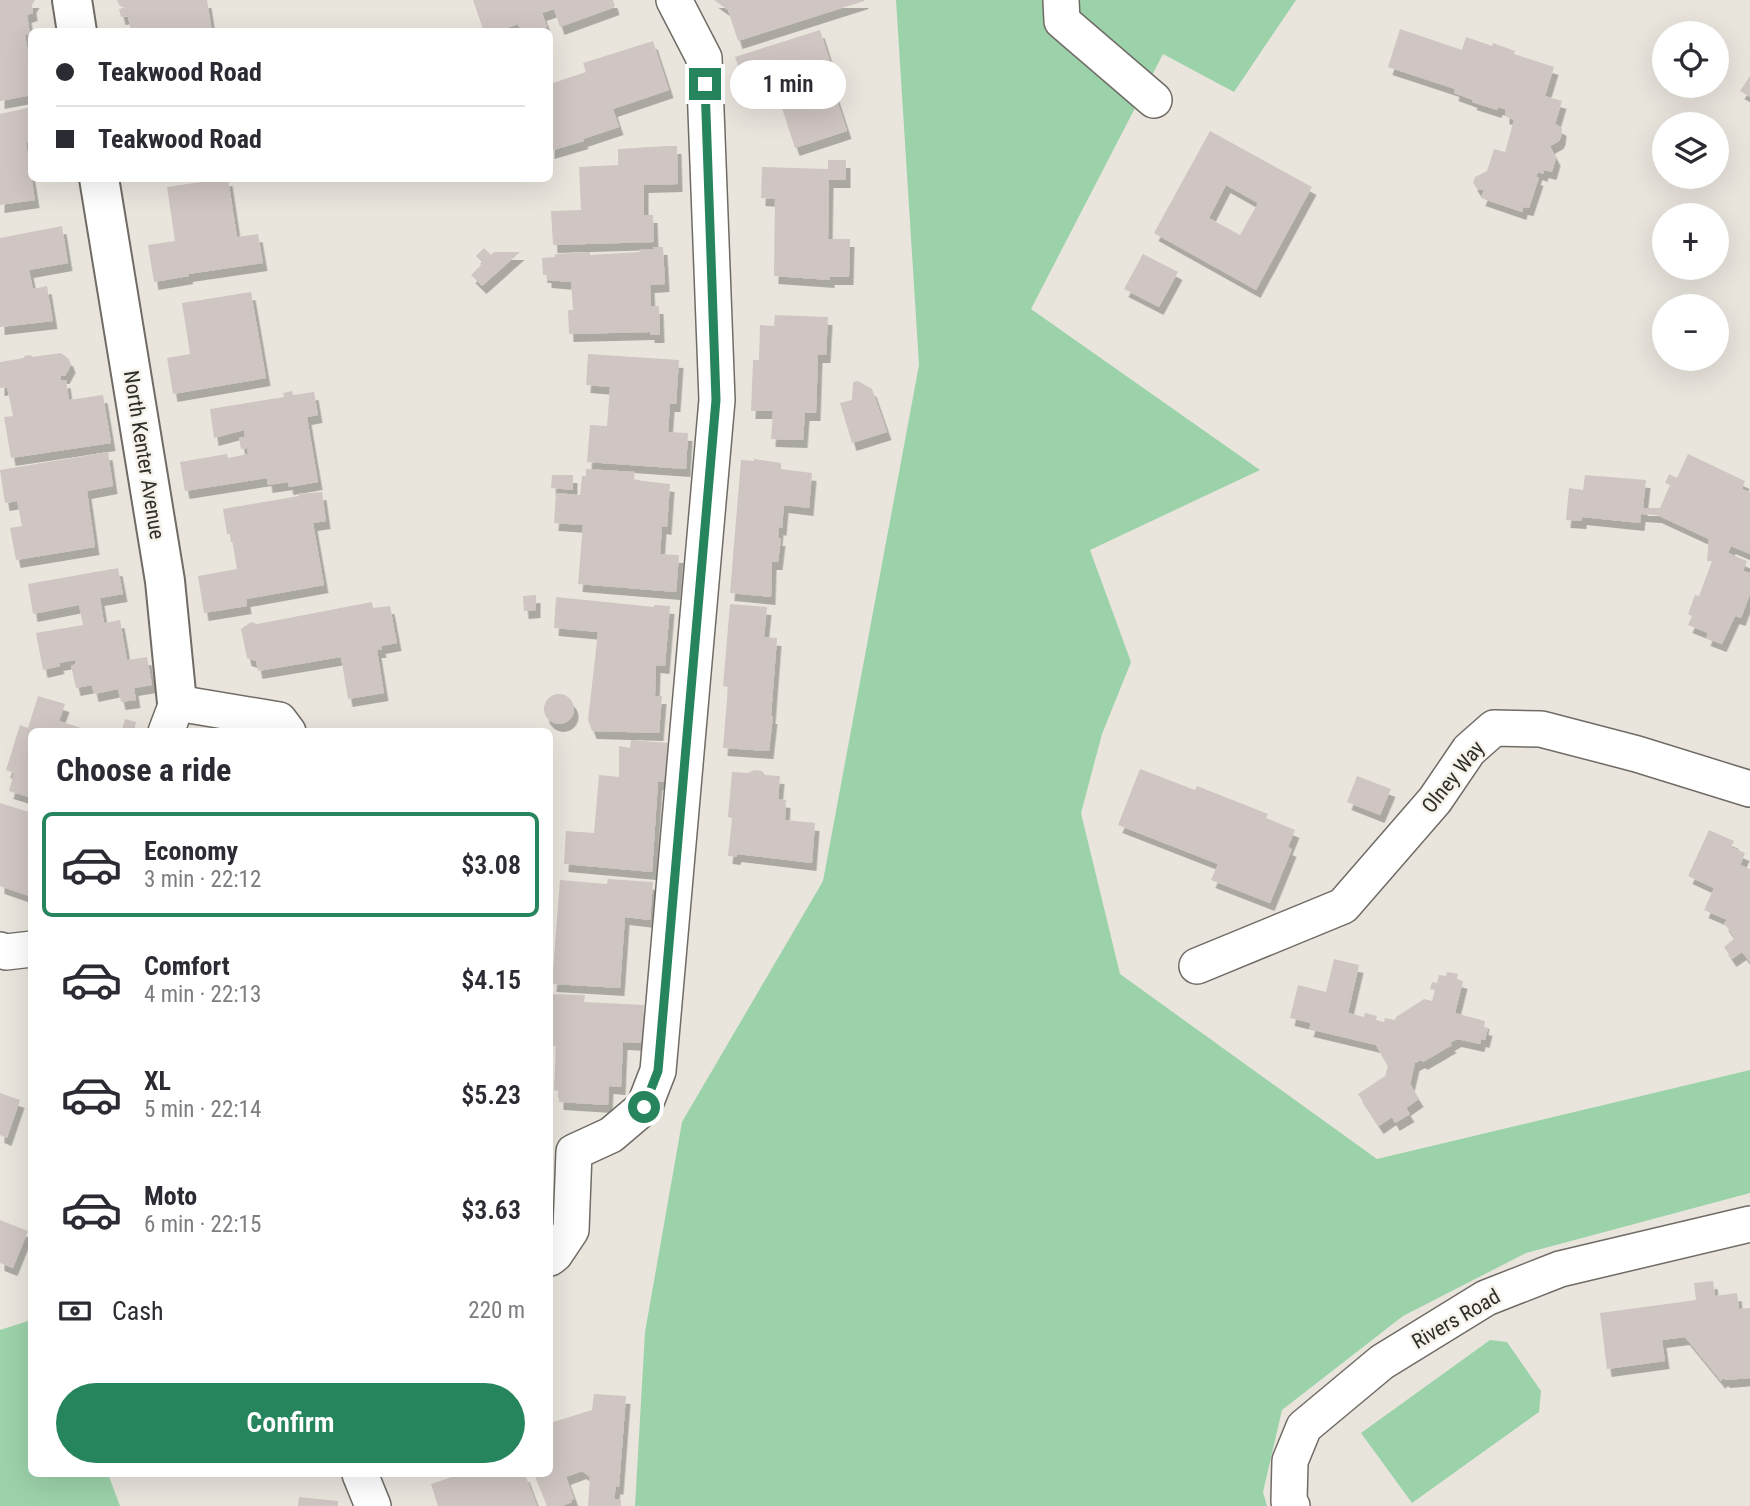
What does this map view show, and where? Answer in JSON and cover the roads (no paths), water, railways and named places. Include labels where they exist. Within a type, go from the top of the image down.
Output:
[{"type":"street","points":[[72,0],[76,28]]},
{"type":"street","points":[[553,1256],[571,1230],[561,1150],[611,1135],[644,1107],[658,1071],[716,400],[704,58],[674,0]]},
{"type":"street","points":[[1061,0],[1062,21],[1154,100]]},
{"type":"street","name":"North Kenter Avenue","points":[[100,182],[165,581],[171,717]]},
{"type":"street","points":[[171,717],[279,720],[285,728]]},
{"type":"street","name":"Olney Way","points":[[1197,966],[1343,906],[1427,810],[1469,750],[1494,728],[1541,729],[1637,754],[1750,789]]},
{"type":"street","points":[[0,950],[28,949]]},
{"type":"street","name":"Rivers Road","points":[[1292,1506],[1289,1500],[1290,1461],[1304,1427],[1382,1362],[1486,1298],[1560,1269],[1750,1224]]},
{"type":"street","points":[[361,1477],[373,1506]]}]
